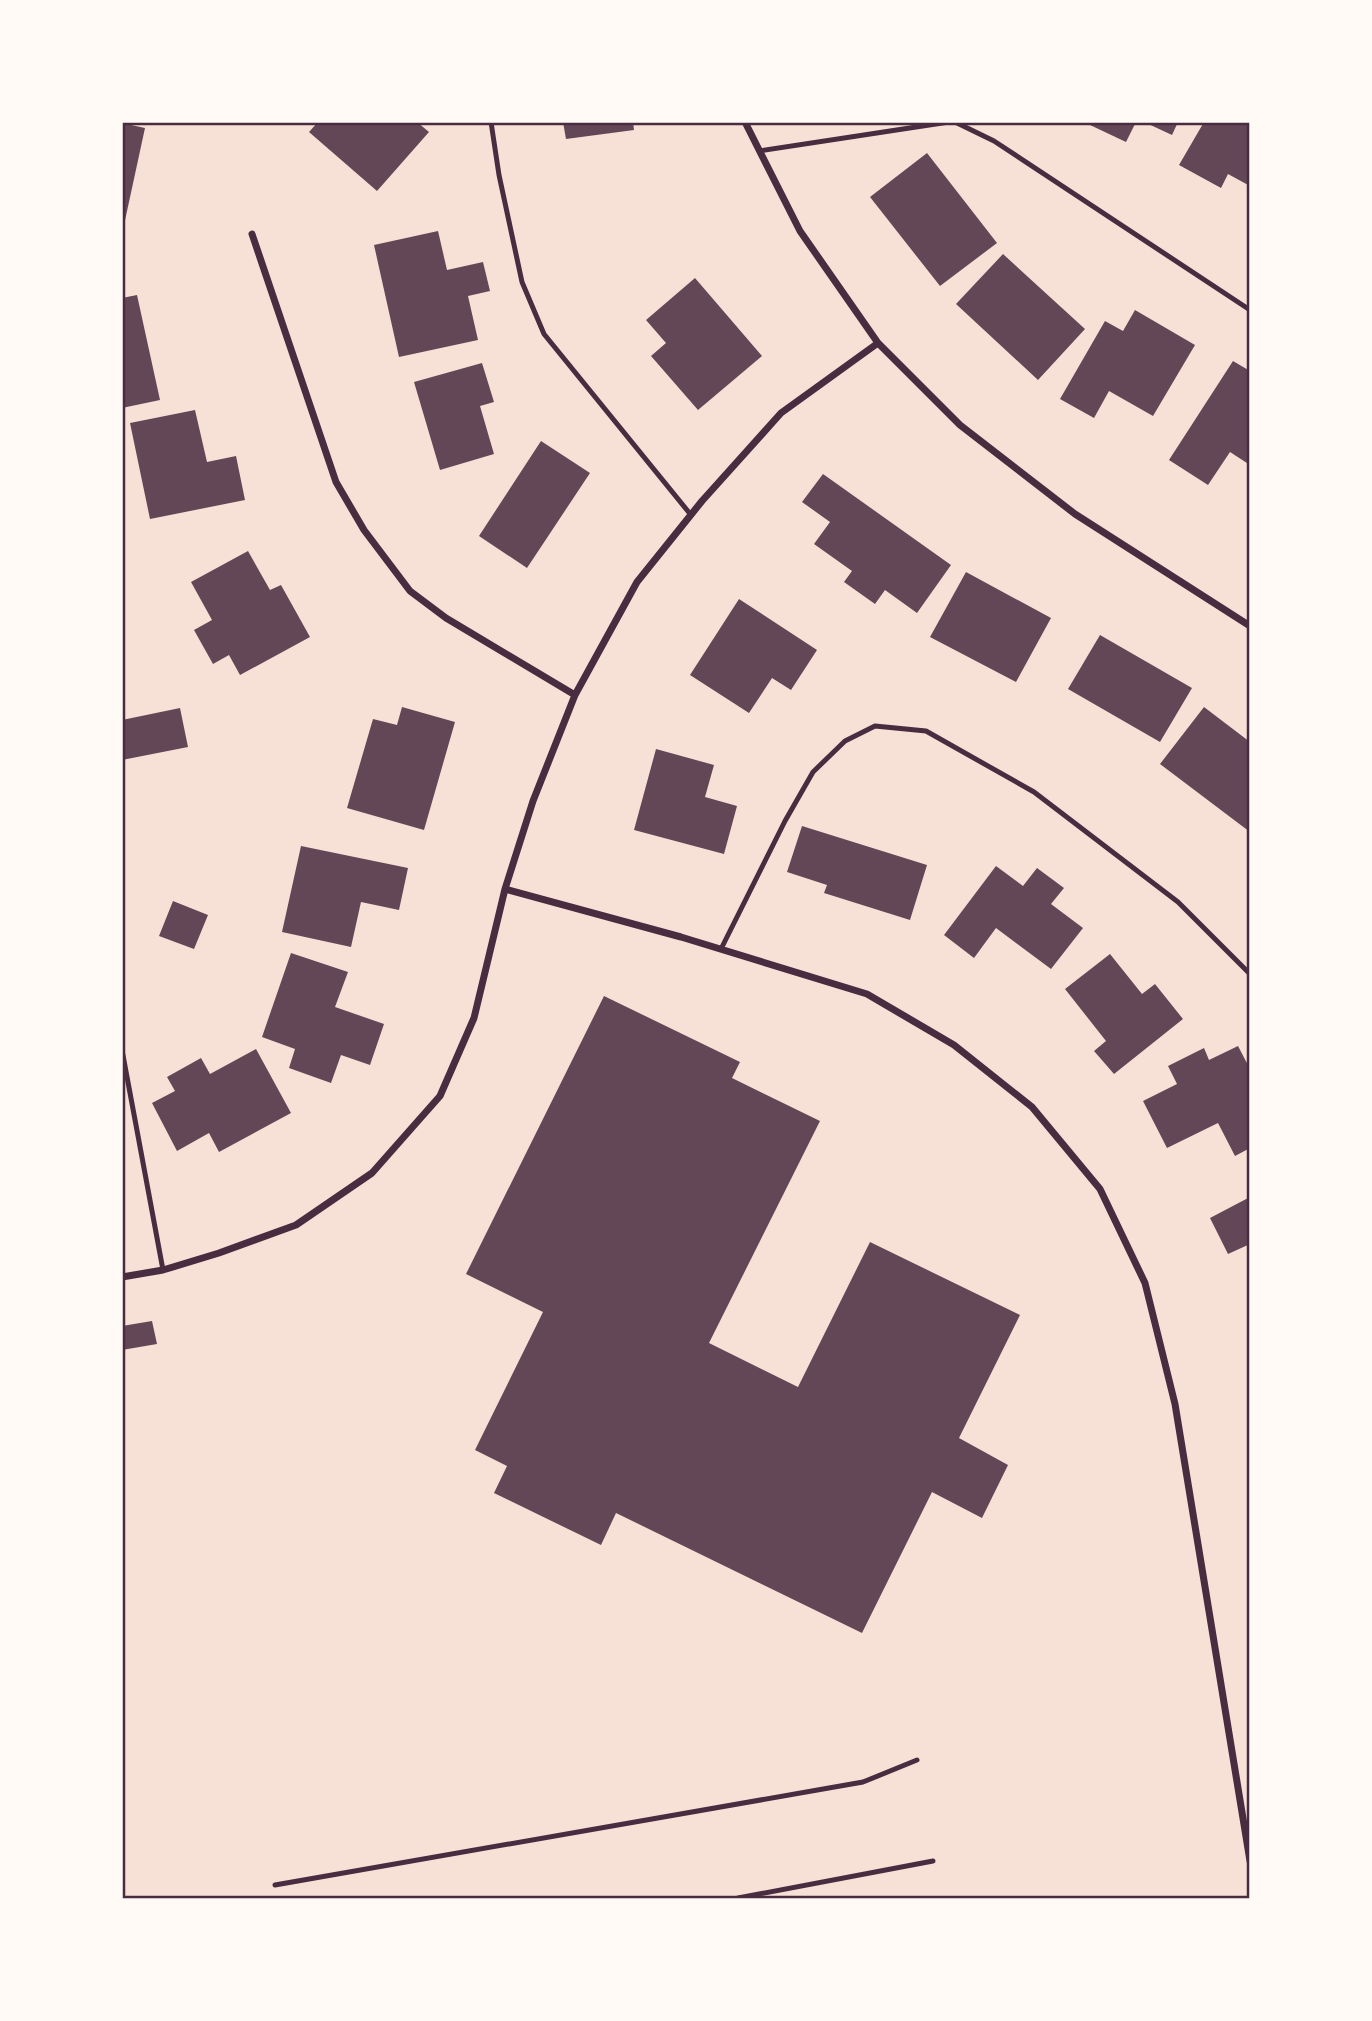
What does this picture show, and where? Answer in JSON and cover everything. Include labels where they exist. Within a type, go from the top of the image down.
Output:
[{"type":"street","points":[[745,122],[800,232],[878,343],[960,425],[1075,514],[1250,626]]},
{"type":"street","points":[[252,234],[336,482],[364,530],[410,591],[446,618],[575,695]]},
{"type":"street","points":[[122,1277],[163,1270],[241,1247],[296,1225],[372,1173],[440,1096],[474,1018],[505,889],[533,801],[575,695],[637,582],[691,515],[781,413],[878,343]]},
{"type":"street","points":[[505,889],[722,949],[867,994],[954,1045],[1032,1107],[1100,1189],[1145,1283],[1175,1404],[1250,1861]]},
{"type":"lane","points":[[491,122],[499,175],[522,282],[544,334],[691,515]]},
{"type":"lane","points":[[759,151],[949,122]]},
{"type":"lane","points":[[955,122],[994,141],[1250,310]]},
{"type":"lane","points":[[722,949],[785,821],[813,772],[845,741],[876,726],[926,731],[1034,792],[1178,902],[1250,974]]},
{"type":"lane","points":[[122,1050],[163,1270]]},
{"type":"lane","points":[[275,1885],[863,1782],[917,1760]]},
{"type":"lane","points":[[738,1899],[933,1861]]},
{"type":"building","points":[[318,122],[417,122],[429,132],[377,191],[309,132]]},
{"type":"building","points":[[563,122],[633,122],[634,130],[566,139]]},
{"type":"building","points":[[1091,122],[1136,122],[1126,142],[1090,125]]},
{"type":"building","points":[[1144,122],[1178,122],[1172,135]]},
{"type":"building","points":[[1204,122],[1243,122],[1250,126],[1250,186],[1228,174],[1221,188],[1179,165]]},
{"type":"building","points":[[122,123],[145,128],[124,225],[122,225]]},
{"type":"building","points":[[927,153],[997,243],[940,286],[870,197]]},
{"type":"building","points":[[438,231],[447,270],[483,262],[490,291],[468,296],[478,340],[399,357],[374,245]]},
{"type":"building","points":[[1003,254],[1085,329],[1038,380],[956,304]]},
{"type":"building","points":[[695,278],[762,356],[698,410],[651,356],[666,343],[646,320]]},
{"type":"building","points":[[137,295],[160,400],[122,408],[122,298]]},
{"type":"building","points":[[1135,310],[1195,345],[1153,416],[1109,391],[1094,418],[1060,399],[1105,321],[1123,331]]},
{"type":"building","points":[[1233,361],[1250,371],[1250,465],[1230,452],[1208,485],[1169,460]]},
{"type":"building","points":[[482,363],[494,402],[480,406],[494,454],[440,470],[414,382]]},
{"type":"building","points":[[195,410],[207,462],[236,456],[245,500],[150,519],[130,423]]},
{"type":"building","points":[[541,441],[590,473],[527,568],[479,536]]},
{"type":"building","points":[[823,474],[951,565],[917,613],[885,590],[875,604],[844,582],[852,571],[814,544],[830,522],[802,502]]},
{"type":"building","points":[[248,551],[270,590],[281,585],[310,637],[240,675],[229,655],[213,664],[194,630],[212,620],[191,582]]},
{"type":"building","points":[[966,572],[1051,618],[1016,682],[930,637]]},
{"type":"building","points":[[739,599],[817,650],[791,690],[772,678],[749,713],[690,675]]},
{"type":"building","points":[[1100,635],[1192,688],[1160,742],[1068,689]]},
{"type":"building","points":[[402,707],[455,722],[424,830],[347,808],[373,719],[397,725]]},
{"type":"building","points":[[1204,707],[1250,742],[1250,832],[1160,764]]},
{"type":"building","points":[[180,708],[188,747],[122,760],[122,720]]},
{"type":"building","points":[[656,749],[714,765],[705,797],[737,806],[724,854],[634,830]]},
{"type":"building","points":[[802,826],[927,865],[910,920],[824,893],[827,885],[787,872]]},
{"type":"building","points":[[301,846],[408,868],[399,910],[361,902],[351,947],[282,932]]},
{"type":"building","points":[[996,866],[1023,886],[1037,868],[1064,888],[1051,904],[1083,928],[1051,969],[996,928],[974,958],[944,935]]},
{"type":"building","points":[[173,901],[208,915],[194,949],[159,936]]},
{"type":"building","points":[[291,953],[348,972],[335,1007],[384,1024],[370,1065],[341,1055],[331,1083],[289,1068],[295,1049],[262,1037]]},
{"type":"building","points":[[1110,954],[1142,994],[1155,984],[1183,1019],[1114,1074],[1094,1051],[1106,1041],[1065,989]]},
{"type":"building","points":[[604,996],[740,1062],[732,1078],[820,1121],[709,1343],[798,1387],[870,1242],[1020,1315],[959,1438],[1008,1465],[982,1518],[932,1492],[862,1633],[616,1513],[601,1545],[494,1493],[507,1466],[475,1450],[543,1312],[466,1274]]},
{"type":"building","points":[[1238,1046],[1250,1069],[1250,1148],[1235,1156],[1218,1123],[1167,1148],[1143,1101],[1177,1084],[1168,1066],[1204,1048],[1209,1060]]},
{"type":"building","points":[[256,1049],[291,1113],[219,1152],[209,1133],[177,1151],[152,1103],[175,1091],[167,1077],[201,1058],[210,1074]]},
{"type":"building","points":[[1250,1197],[1250,1244],[1228,1254],[1210,1218]]},
{"type":"building","points":[[152,1321],[157,1344],[122,1350],[122,1326]]}]
